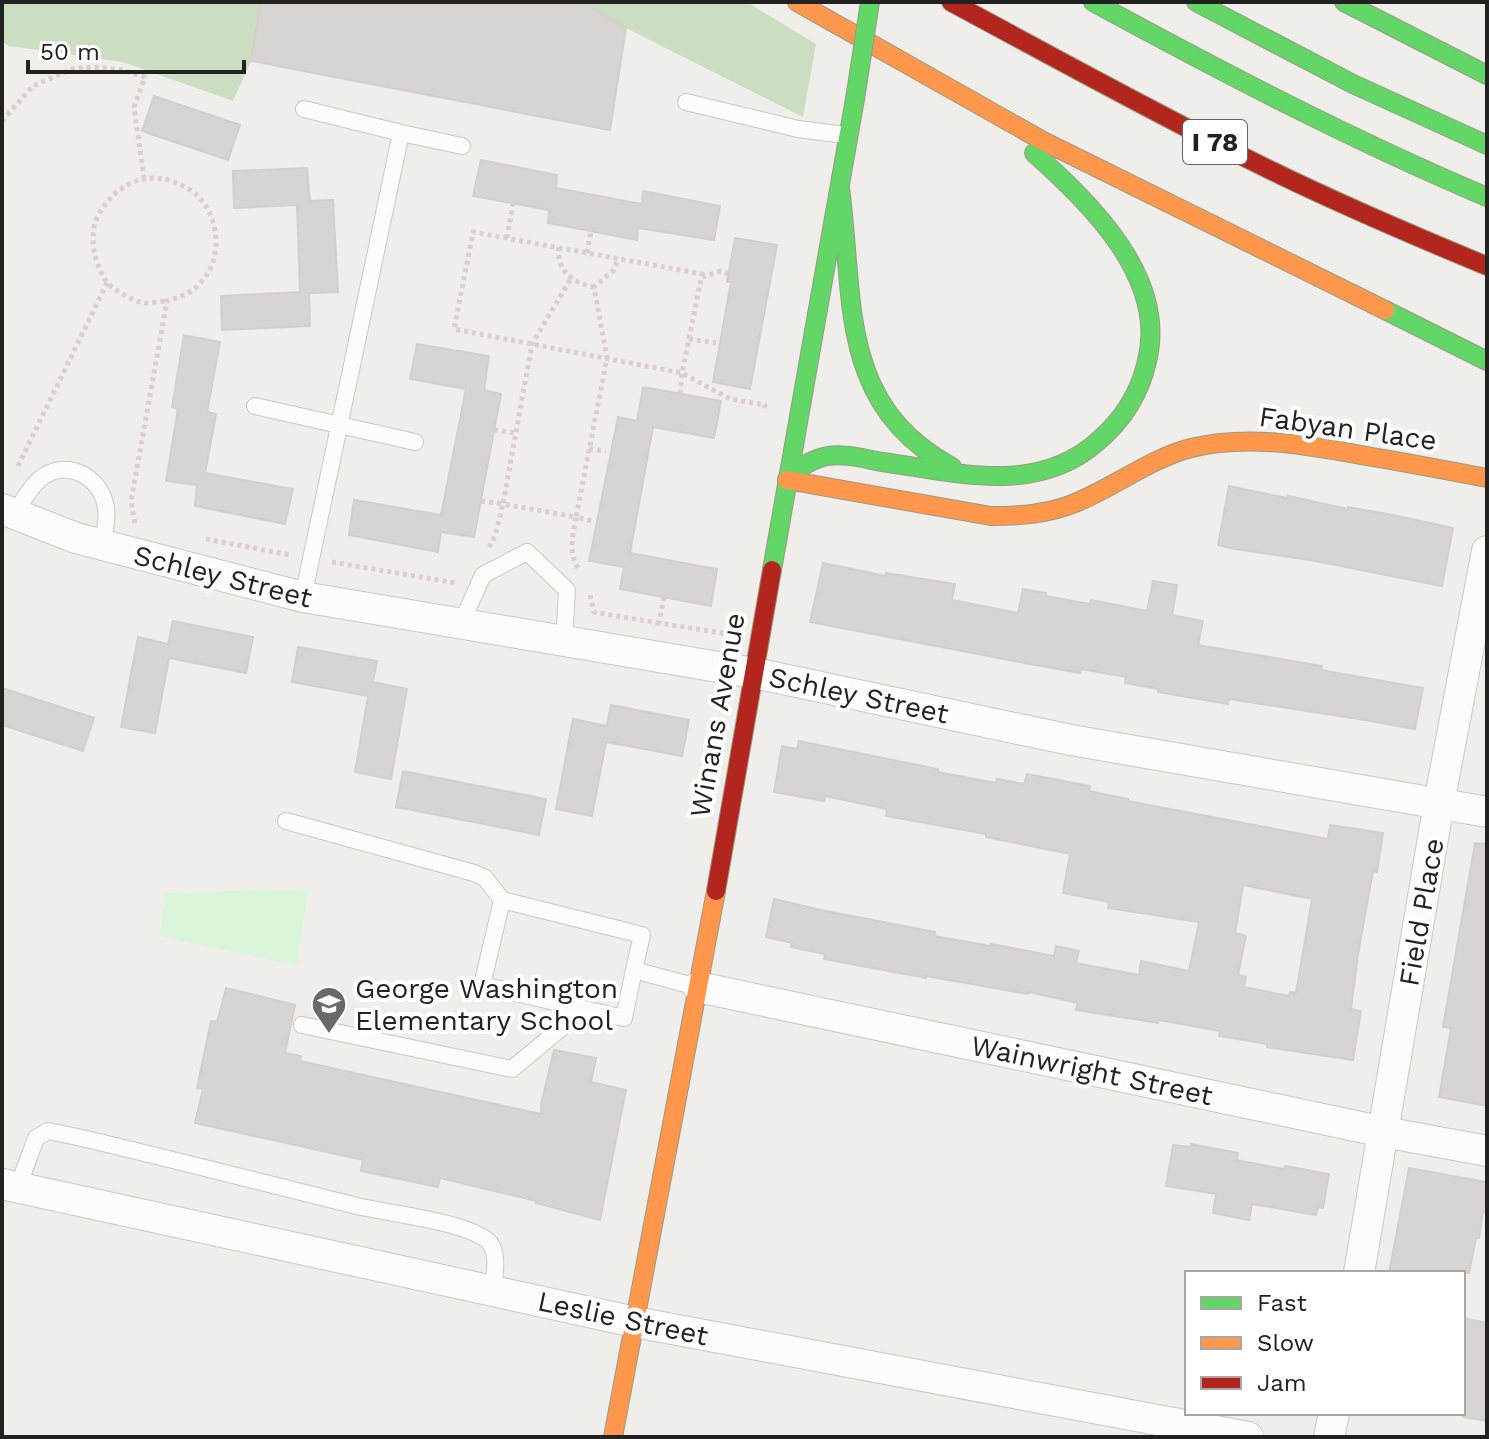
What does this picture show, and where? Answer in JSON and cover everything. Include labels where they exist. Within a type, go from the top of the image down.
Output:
[{"type":"main road","points":[[797,2],[1043,141],[1487,361]]},
{"type":"main road","name":"Winans Avenue","points":[[613,1437],[698,987],[840,188],[870,2]]},
{"type":"main road","name":"I 78","points":[[951,2],[1294,181],[1487,266]]},
{"type":"main road","name":"I 78","points":[[1093,2],[1326,125],[1487,197]]},
{"type":"main road","points":[[1196,2],[1353,84],[1487,145]]},
{"type":"main road","points":[[1344,2],[1487,75]]},
{"type":"main road","points":[[787,480],[809,460],[835,455],[989,477],[1042,473],[1059,467],[1097,444],[1134,399],[1150,361],[1151,320],[1142,286],[1124,250],[1104,221],[1059,175],[974,103]]},
{"type":"main road","points":[[840,188],[855,335],[869,378],[891,417],[917,446],[949,466],[989,477]]},
{"type":"main road","name":"Fabyan Place","points":[[787,480],[991,516],[1013,516],[1055,510],[1076,503],[1169,455],[1211,444],[1261,441],[1311,446],[1487,478]]},
{"type":"street","name":"Schley Street","points":[[8,512],[102,546],[303,597],[754,673],[1071,740],[1487,812]]},
{"type":"street","name":"Field Place","points":[[1359,1271],[1439,803],[1487,551]]},
{"type":"street","name":"Wainwright Street","points":[[698,987],[1487,1151]]},
{"type":"street","name":"Leslie Street","points":[[10,1185],[635,1322],[1248,1437]]},
{"type":"street","points":[[1329,1437],[1334,1415]]},
{"type":"lane","points":[[686,102],[798,129],[848,135]]},
{"type":"lane","points":[[304,109],[462,146]]},
{"type":"lane","points":[[303,597],[401,133]]},
{"type":"lane","points":[[255,406],[415,442]]},
{"type":"lane","points":[[8,512],[49,472],[63,468],[77,472],[89,477],[99,487],[104,499],[107,512],[102,546]]},
{"type":"lane","points":[[461,624],[483,575],[527,552],[567,590],[564,641]]},
{"type":"lane","points":[[286,821],[474,873],[485,878],[502,900],[642,935],[624,1018],[482,985],[502,900]]},
{"type":"lane","points":[[634,970],[698,987]]},
{"type":"lane","points":[[302,1025],[512,1069],[584,1009]]},
{"type":"lane","points":[[10,1185],[36,1138],[48,1131],[82,1138],[365,1207],[436,1221],[478,1235],[491,1245],[495,1260],[493,1291]]},
{"type":"path","points":[[2,121],[33,86],[72,69],[94,67],[122,70],[145,77],[134,107],[144,178]]},
{"type":"path","points":[[144,178],[173,181],[197,194],[217,231],[210,272],[195,288],[167,301],[143,303],[107,283],[92,246],[96,219],[107,199],[120,188],[144,178]]},
{"type":"path","points":[[507,238],[513,203]]},
{"type":"path","points":[[587,253],[591,231]]},
{"type":"path","points":[[680,394],[682,373],[702,274],[473,232],[454,329],[682,373],[730,399],[765,405],[762,418]]},
{"type":"path","points":[[559,247],[558,257],[570,280],[582,285],[594,287],[614,270],[618,258]]},
{"type":"path","points":[[701,277],[721,271],[729,274]]},
{"type":"path","points":[[481,551],[490,546],[495,536],[503,504],[532,344],[570,280]]},
{"type":"path","points":[[15,472],[107,283]]},
{"type":"path","points":[[579,570],[571,548],[607,358],[594,287]]},
{"type":"path","points":[[135,525],[131,501],[167,301]]},
{"type":"path","points":[[689,339],[716,343]]},
{"type":"path","points":[[494,430],[516,433]]},
{"type":"path","points":[[589,449],[606,451]]},
{"type":"path","points":[[481,501],[592,521]]},
{"type":"path","points":[[194,536],[456,583],[461,574]]},
{"type":"path","points":[[589,591],[594,612],[737,635]]},
{"type":"path","points":[[659,623],[664,597]]},
{"type":"green space","points":[[2,2],[261,2],[251,61],[233,101],[123,62],[9,46],[2,42]]},
{"type":"green space","points":[[582,2],[747,2],[816,44],[803,117],[626,28]]},
{"type":"green space","points":[[308,889],[297,965],[159,936],[166,893]]},
{"type":"building","points":[[261,2],[582,2],[626,28],[610,130],[251,61]]},
{"type":"building","points":[[154,96],[240,125],[228,160],[142,131]]},
{"type":"building","points":[[481,160],[557,175],[556,188],[642,204],[643,191],[720,206],[714,240],[638,228],[637,240],[548,223],[549,210],[473,196]]},
{"type":"building","points":[[307,168],[310,201],[333,200],[338,292],[309,293],[310,326],[222,330],[221,296],[300,292],[297,205],[234,208],[233,171]]},
{"type":"building","points":[[735,238],[777,245],[750,389],[713,382],[731,282],[727,282]]},
{"type":"building","points":[[184,335],[220,342],[207,412],[216,414],[205,473],[293,489],[285,524],[195,506],[197,485],[166,481],[178,409],[172,407]]},
{"type":"building","points":[[417,344],[489,356],[484,390],[501,394],[474,537],[441,532],[438,552],[349,535],[354,500],[441,515],[466,389],[410,379]]},
{"type":"building","points":[[643,387],[721,401],[714,438],[653,427],[630,553],[717,569],[711,606],[620,589],[624,567],[589,561],[618,417],[637,421]]},
{"type":"building","points":[[1229,486],[1453,528],[1442,586],[1218,545]]},
{"type":"building","points":[[823,563],[886,576],[886,573],[955,584],[952,600],[1018,613],[1023,589],[1090,604],[1091,600],[1147,611],[1153,581],[1177,585],[1172,615],[1203,621],[1198,645],[1322,666],[1321,670],[1423,688],[1415,729],[1229,699],[1228,704],[1158,692],[1159,689],[1125,683],[1126,677],[1081,669],[1080,673],[810,622]]},
{"type":"building","points":[[173,621],[253,637],[246,673],[169,658],[155,733],[121,727],[138,637],[168,644]]},
{"type":"building","points":[[298,647],[377,661],[373,682],[407,689],[391,779],[355,772],[368,696],[292,682]]},
{"type":"building","points":[[2,688],[94,718],[83,751],[2,725]]},
{"type":"building","points":[[611,705],[689,720],[682,756],[606,742],[592,816],[556,809],[573,719],[607,726]]},
{"type":"building","points":[[799,741],[996,783],[997,779],[1024,784],[1027,774],[1090,786],[1089,791],[1128,801],[1328,839],[1330,825],[1383,833],[1358,954],[1351,1009],[1361,1011],[1353,1060],[1267,1047],[1267,1044],[1219,1036],[1220,1031],[1076,1010],[1078,1003],[1029,992],[926,978],[824,959],[825,954],[791,947],[792,943],[766,937],[774,899],[991,946],[1054,956],[1056,946],[1079,951],[1076,963],[1139,975],[1141,961],[1189,971],[1199,922],[1108,908],[1109,902],[1063,893],[1070,854],[986,837],[986,834],[886,816],[887,809],[825,796],[824,801],[774,792],[782,746],[797,749]],"holes":[[[1243,885],[1312,899],[1296,993],[1290,992],[1289,996],[1244,987],[1246,977],[1238,975],[1246,936],[1235,933]]]},
{"type":"building","points":[[403,771],[546,799],[539,835],[396,807]]},
{"type":"building","points":[[1475,843],[1487,844],[1487,1106],[1439,1097],[1451,1028],[1443,1027]]},
{"type":"building","points":[[226,988],[295,1005],[285,1053],[301,1056],[300,1061],[541,1114],[554,1050],[596,1058],[591,1082],[626,1090],[600,1220],[440,1178],[438,1187],[361,1171],[363,1160],[195,1123],[203,1089],[197,1088],[211,1021],[217,1022]]},
{"type":"building","points":[[1191,1144],[1238,1153],[1237,1160],[1329,1174],[1323,1208],[1318,1207],[1316,1215],[1252,1204],[1249,1220],[1213,1213],[1216,1194],[1166,1186],[1173,1145],[1191,1147]]},
{"type":"building","points":[[1409,1168],[1487,1182],[1487,1212],[1483,1211],[1469,1273],[1389,1271]]},
{"type":"building","points":[[1465,1318],[1487,1323],[1487,1421],[1463,1417]]},
{"type":"traffic: fast","points":[[855,99],[870,2]]},
{"type":"traffic: fast","points":[[1093,2],[1288,104],[1487,197]]},
{"type":"traffic: fast","points":[[1196,2],[1353,84],[1487,145]]},
{"type":"traffic: fast","points":[[1344,2],[1487,75]]},
{"type":"traffic: fast","points":[[772,570],[855,99]]},
{"type":"traffic: fast","points":[[787,480],[811,462],[835,455],[966,474],[1021,475],[1073,459],[1097,442],[1122,416],[1135,395],[1147,361],[1150,330],[1146,301],[1135,272],[1100,219],[1034,153]]},
{"type":"traffic: fast","points":[[840,188],[852,309],[858,346],[870,381],[888,413],[915,442],[952,467]]},
{"type":"traffic: fast","points":[[1385,310],[1487,361]]},
{"type":"traffic: slow","points":[[797,2],[1043,141],[1385,310]]},
{"type":"traffic: slow","points":[[787,480],[991,516],[1023,515],[1075,503],[1146,466],[1191,448],[1255,441],[1319,448],[1487,478]]},
{"type":"traffic: slow","points":[[613,1437],[716,891]]},
{"type":"traffic: jam","points":[[951,2],[1264,167],[1487,266]]},
{"type":"traffic: jam","points":[[716,891],[772,570]]},
{"type":"place","name":"George Washington Elementary School","points":[[329,1035]]}]
